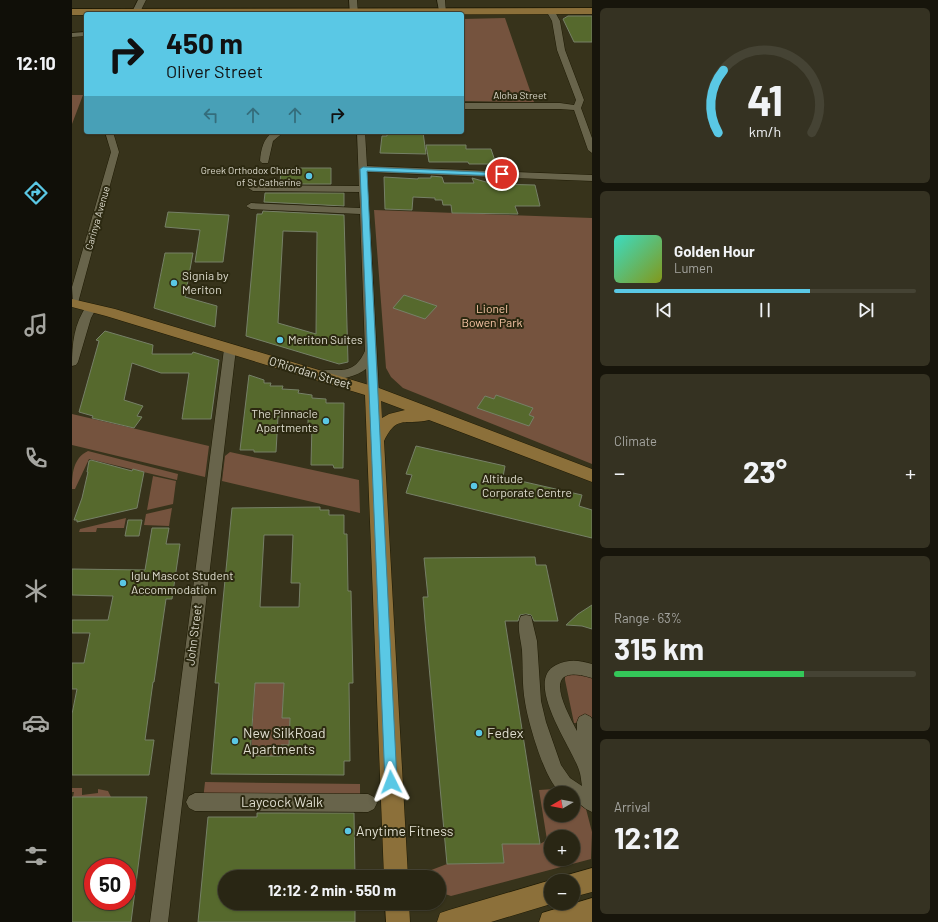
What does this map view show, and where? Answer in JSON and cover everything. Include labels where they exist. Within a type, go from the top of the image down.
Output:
[{"type":"main road","points":[[72,12],[136,12]]},
{"type":"main road","points":[[398,12],[592,12]]},
{"type":"main road","points":[[464,14],[552,14],[592,12]]},
{"type":"main road","points":[[72,15],[84,15]]},
{"type":"main road","name":"O'Riordan Street","points":[[72,303],[91,307],[373,392],[592,476]]},
{"type":"main road","points":[[373,392],[396,870]]},
{"type":"main road","points":[[375,442],[383,426],[392,420],[409,415],[433,415]]},
{"type":"main road","name":"O'Riordan Street","points":[[566,465],[592,472]]},
{"type":"main road","points":[[580,883],[592,880]]},
{"type":"main road","points":[[449,922],[544,894]]},
{"type":"main road","points":[[397,910],[398,922]]},
{"type":"main road","points":[[552,922],[592,910]]},
{"type":"street","points":[[136,12],[142,0]]},
{"type":"street","points":[[353,0],[354,12]]},
{"type":"street","points":[[441,0],[443,11]]},
{"type":"street","points":[[552,14],[556,21],[561,50],[580,100],[577,108],[592,150]]},
{"type":"street","points":[[72,34],[84,34]]},
{"type":"street","name":"Aloha Street","points":[[464,106],[560,106],[577,108]]},
{"type":"street","name":"Carinya Avenue","points":[[72,303],[115,152],[110,134]]},
{"type":"street","points":[[265,161],[266,145],[270,138],[277,134]]},
{"type":"street","points":[[361,134],[373,392]]},
{"type":"street","points":[[363,169],[592,178]]},
{"type":"street","points":[[253,188],[364,189]]},
{"type":"street","points":[[251,206],[365,211]]},
{"type":"street","points":[[72,362],[84,318],[91,307]]},
{"type":"street","name":"John Street","points":[[159,922],[230,349]]},
{"type":"street","points":[[316,374],[343,374],[355,372],[365,364],[371,350]]},
{"type":"street","points":[[526,621],[534,702],[538,722],[554,769],[564,784],[592,803]]},
{"type":"street","points":[[587,769],[554,701],[552,688],[555,675],[560,670],[569,667],[579,667],[592,671]]},
{"type":"street","points":[[592,747],[585,722],[587,769],[592,792]]},
{"type":"street","name":"Laycock Walk","points":[[195,802],[368,803]]},
{"type":"green space","points":[[505,18],[534,102],[464,101],[464,19]]},
{"type":"green space","points":[[72,95],[83,95],[72,124]]},
{"type":"green space","points":[[200,134],[264,134],[201,135]]},
{"type":"green space","name":"Lionel Bowen Park","points":[[374,210],[592,218],[592,464],[403,388],[391,377],[386,368]]},
{"type":"green space","points":[[72,414],[209,446],[205,477],[72,445]]},
{"type":"green space","points":[[88,451],[178,474],[177,480],[89,459],[75,489],[72,489],[72,478],[76,462]]},
{"type":"green space","points":[[230,452],[359,480],[360,513],[222,481],[225,456]]},
{"type":"green space","points":[[153,476],[176,481],[173,504],[147,510]]},
{"type":"green space","points":[[172,508],[169,526],[144,525],[146,514]]},
{"type":"green space","points":[[126,518],[124,528],[97,528],[96,532],[79,532],[80,529]]},
{"type":"green space","points":[[566,673],[592,675],[592,722],[574,723],[565,680]]},
{"type":"green space","points":[[255,683],[284,683],[282,718],[290,718],[289,745],[281,745],[280,756],[251,756]]},
{"type":"green space","points":[[205,782],[360,784],[360,811],[202,809]]},
{"type":"green space","points":[[72,788],[82,788],[82,795],[98,793],[98,789],[108,791],[111,797],[73,797],[74,792],[72,792]]},
{"type":"green space","points":[[539,790],[544,790],[544,821]]},
{"type":"green space","points":[[580,805],[586,809],[592,832],[591,859],[580,862],[580,830],[545,830],[544,822],[580,822]]},
{"type":"green space","points":[[544,842],[544,866],[565,866],[451,896],[446,894],[446,870],[431,870],[447,864],[504,863],[502,844],[540,844]]},
{"type":"building","points":[[568,16],[592,16],[592,42],[574,42],[563,19]]},
{"type":"building","points":[[387,134],[423,134],[426,154],[380,153],[382,136],[387,136]]},
{"type":"building","points":[[426,145],[466,145],[466,149],[491,149],[496,164],[429,162]]},
{"type":"building","points":[[281,168],[331,168],[331,184],[280,184]]},
{"type":"building","points":[[431,176],[442,177],[444,183],[474,183],[472,178],[493,184],[535,185],[540,206],[515,206],[518,214],[452,213],[451,205],[443,205],[442,200],[435,200],[435,198],[413,197],[412,210],[385,209],[384,177],[418,179],[431,178]]},
{"type":"building","points":[[265,193],[344,193],[344,206],[264,202]]},
{"type":"building","points":[[263,211],[344,215],[348,362],[339,364],[246,336],[257,214],[262,214]],"holes":[[[283,231],[317,232],[316,334],[278,323]]]},
{"type":"building","points":[[168,212],[229,215],[223,262],[195,262],[200,230],[165,227]]},
{"type":"building","points":[[165,253],[193,253],[185,297],[217,306],[215,327],[154,308]]},
{"type":"building","points":[[404,295],[437,306],[425,319],[393,308]]},
{"type":"building","points":[[105,331],[153,345],[152,354],[192,354],[193,352],[219,360],[211,419],[182,419],[189,373],[161,373],[132,363],[124,400],[143,406],[137,416],[142,417],[134,428],[92,418],[93,416],[79,412],[99,341],[96,340]]},
{"type":"building","name":"The Pinnacle Apartments","points":[[249,375],[264,380],[264,383],[271,383],[270,386],[283,386],[282,389],[299,390],[298,393],[312,395],[312,398],[326,399],[326,403],[344,403],[343,468],[334,468],[333,465],[311,465],[312,424],[308,424],[308,418],[278,417],[276,452],[254,452],[254,450],[240,450]]},
{"type":"building","points":[[496,395],[533,408],[529,415],[534,417],[529,426],[477,408],[485,396],[494,399]]},
{"type":"building","name":"Altitude Corporate Centre","points":[[416,446],[505,466],[503,477],[582,495],[579,506],[592,510],[592,538],[406,493],[412,475],[406,474]]},
{"type":"building","points":[[91,460],[132,471],[133,469],[144,472],[137,508],[77,522],[77,520],[74,520],[82,498],[89,461]]},
{"type":"building","points":[[320,507],[320,510],[329,510],[329,515],[344,515],[344,534],[347,534],[348,591],[351,591],[353,683],[349,683],[350,761],[344,761],[344,775],[211,774],[219,683],[215,683],[232,508]],"holes":[[[264,535],[293,535],[291,583],[300,583],[299,607],[260,607]],[[255,683],[284,683],[282,718],[290,718],[289,745],[281,745],[280,756],[250,756]]]},
{"type":"building","points":[[128,520],[142,520],[139,536],[125,536]]},
{"type":"building","points":[[152,528],[169,528],[166,544],[180,544],[172,599],[166,599],[145,740],[154,740],[149,775],[72,775],[72,714],[77,689],[72,689],[72,663],[84,663],[90,633],[72,633],[72,620],[108,620],[113,596],[72,595],[72,569],[145,570]]},
{"type":"building","name":"Fedex","points":[[535,557],[536,565],[546,565],[558,621],[534,621],[531,615],[526,614],[520,615],[518,621],[505,621],[540,844],[502,844],[504,863],[447,864],[423,597],[428,597],[424,558]]},
{"type":"building","points":[[592,605],[592,629],[582,626],[566,625],[578,614]]},
{"type":"building","points":[[72,797],[147,797],[136,883],[136,858],[84,858],[84,910],[133,910],[131,922],[72,922]]},
{"type":"building","points":[[257,813],[354,813],[355,870],[218,870],[218,910],[355,910],[355,922],[198,922],[208,817],[257,817]]},
{"type":"place","name":"Greek Orthodox Church of St Catherine","points":[[309,176]]},
{"type":"place","name":"Signia by Meriton","points":[[174,283]]},
{"type":"place","name":"Meriton Suites","points":[[280,340]]},
{"type":"place","name":"The Pinnacle Apartments","points":[[326,421]]},
{"type":"place","name":"Altitude Corporate Centre","points":[[474,486]]},
{"type":"place","name":"Iglu Mascot Student Accommodation","points":[[123,583]]},
{"type":"place","name":"Fedex","points":[[479,733]]},
{"type":"place","name":"New SilkRoad Apartments","points":[[235,741]]},
{"type":"place","name":"Anytime Fitness","points":[[348,831]]},
{"type":"route","points":[[391,782],[363,169],[466,174],[502,174]]}]
